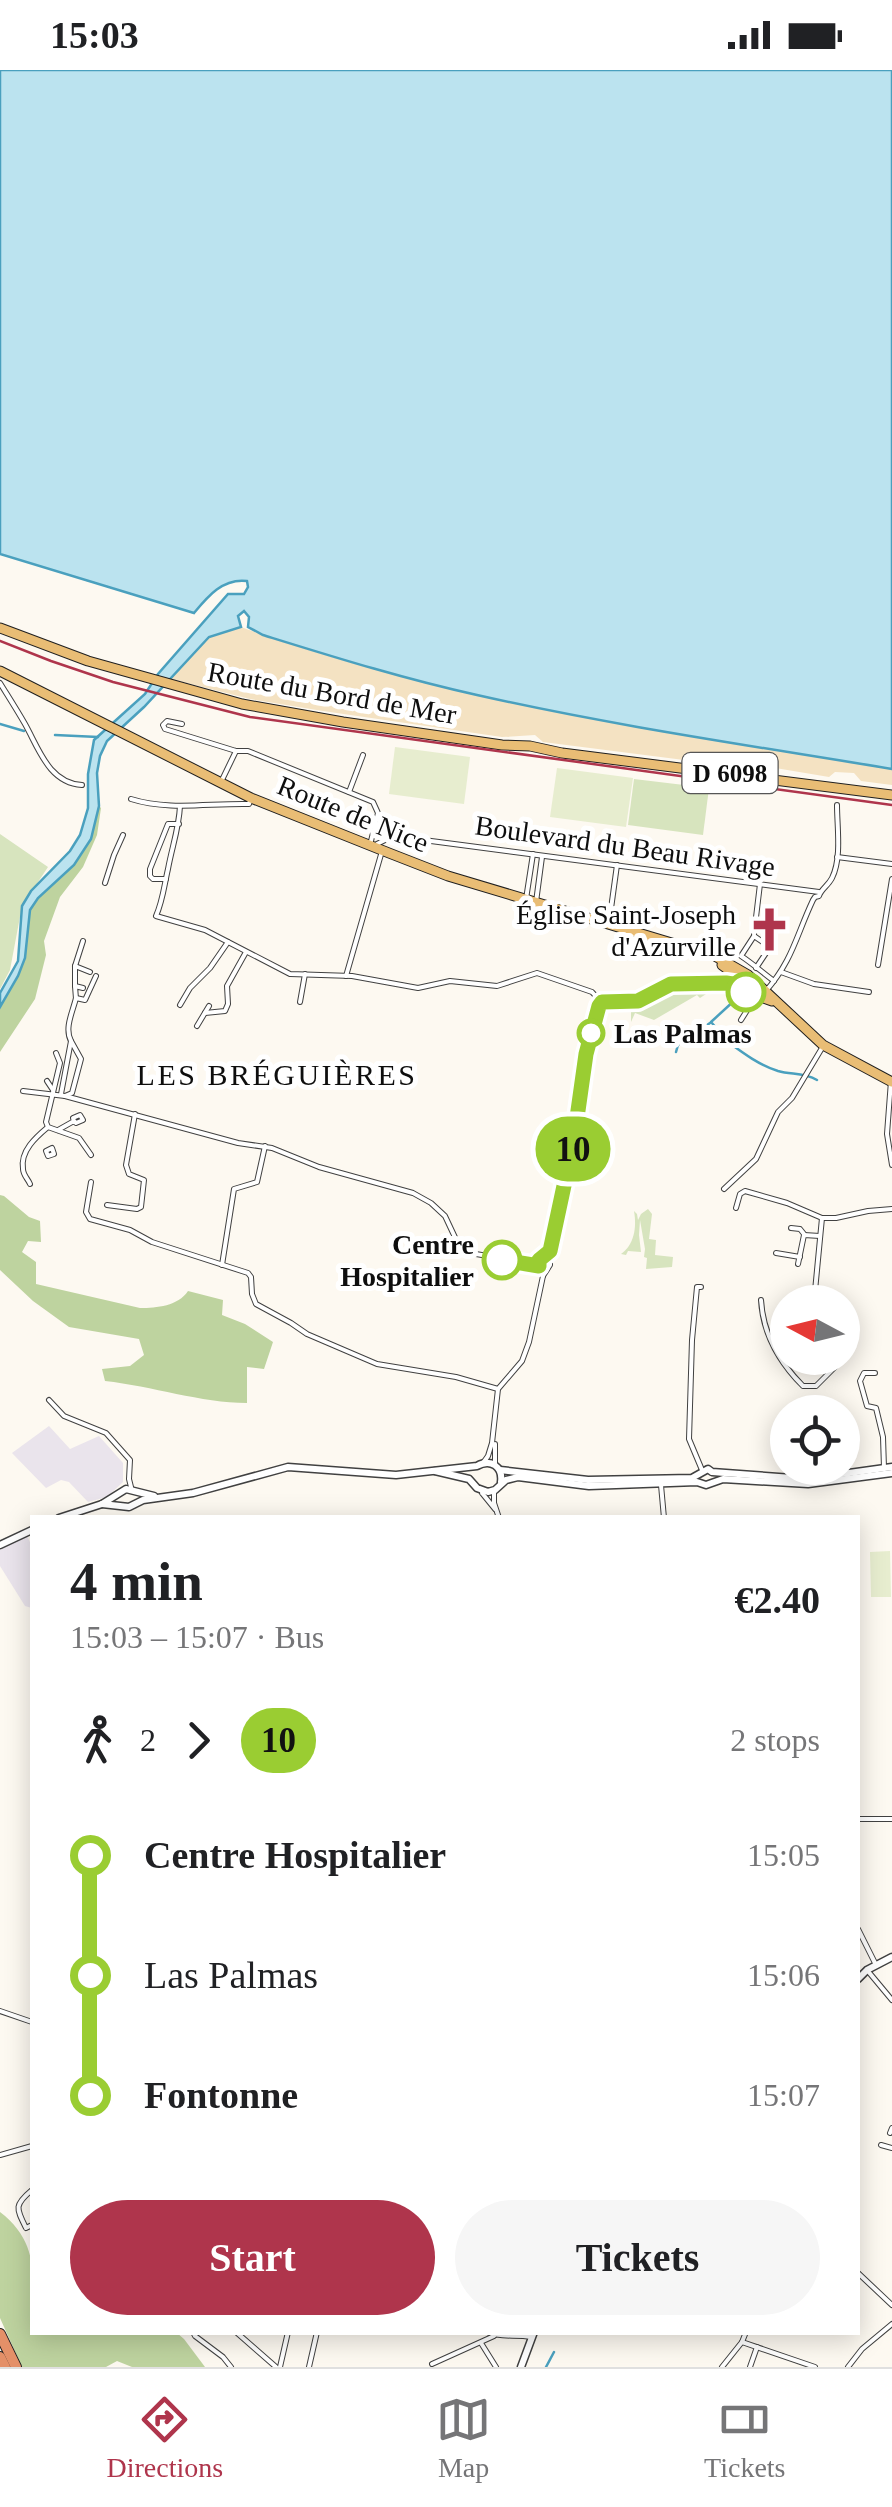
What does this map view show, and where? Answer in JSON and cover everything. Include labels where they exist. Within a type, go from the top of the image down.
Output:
[{"type":"highway","points":[[0,2334],[16,2367]]},
{"type":"highway","points":[[0,2357],[4,2367]]},
{"type":"main road","name":"Route du Bord de Mer","points":[[0,626],[46,646],[140,677],[282,712],[892,795]]},
{"type":"main road","name":"Route de Nice","points":[[0,671],[252,798],[448,876],[708,954]]},
{"type":"main road","points":[[708,954],[753,980],[758,995]]},
{"type":"main road","points":[[708,954],[733,972],[734,982]]},
{"type":"main road","points":[[734,982],[746,977],[753,980]]},
{"type":"main road","points":[[734,982],[775,1002],[824,1046],[891,1082]]},
{"type":"street","points":[[0,682],[56,775],[70,784],[82,784]]},
{"type":"street","points":[[182,724],[167,721],[163,726],[236,751],[248,751],[376,806],[375,847],[346,976]]},
{"type":"street","points":[[221,782],[236,751]]},
{"type":"street","points":[[350,792],[363,755]]},
{"type":"street","points":[[131,798],[180,806],[248,804],[252,798]]},
{"type":"street","points":[[180,806],[165,897],[156,916],[205,930],[284,972],[388,981],[418,988],[450,981],[497,986],[537,973],[592,992],[600,1000]]},
{"type":"street","points":[[741,1020],[758,995],[782,972],[816,894],[834,876],[837,806]]},
{"type":"street","points":[[166,878],[153,879],[150,869],[168,824],[180,824]]},
{"type":"street","points":[[105,883],[124,835]]},
{"type":"street","name":"Boulevard du Beau Rivage","points":[[375,847],[392,836],[816,894]]},
{"type":"street","points":[[531,901],[532,856]]},
{"type":"street","points":[[531,901],[542,857]]},
{"type":"street","points":[[836,858],[892,864]]},
{"type":"street","points":[[609,923],[617,865]]},
{"type":"street","points":[[878,966],[892,879]]},
{"type":"street","points":[[760,884],[754,936],[741,956],[774,981]]},
{"type":"street","points":[[754,936],[770,946],[756,968]]},
{"type":"street","points":[[66,1096],[72,1093],[81,1059],[68,1035],[68,1026],[76,999],[76,966],[84,941]]},
{"type":"street","points":[[180,1005],[228,942]]},
{"type":"street","points":[[206,1013],[225,1012],[226,986],[246,952]]},
{"type":"street","points":[[76,966],[90,972]]},
{"type":"street","points":[[782,972],[814,984],[869,992]]},
{"type":"street","points":[[300,1002],[305,974]]},
{"type":"street","points":[[76,999],[84,1000],[96,976]]},
{"type":"street","points":[[473,1480],[473,1472],[490,1451],[498,1390],[526,1352],[538,1311],[543,1262],[574,1139],[592,1014],[601,996],[630,1002],[671,984],[734,982]]},
{"type":"street","points":[[75,986],[83,988]]},
{"type":"street","points":[[198,1026],[209,1006]]},
{"type":"street","points":[[66,1096],[60,1093],[71,1041]]},
{"type":"street","points":[[724,1189],[756,1159],[778,1112],[792,1098],[824,1046]]},
{"type":"street","points":[[48,1127],[60,1063],[56,1053]]},
{"type":"street","points":[[68,1056],[80,1053]]},
{"type":"street","points":[[47,1081],[52,1093]]},
{"type":"street","points":[[891,1082],[886,1134],[892,1165]]},
{"type":"street","points":[[23,1091],[66,1096],[238,1143],[265,1146],[318,1167],[388,1184],[431,1202],[445,1216],[464,1252],[530,1264],[543,1262]]},
{"type":"street","points":[[107,1205],[140,1207],[144,1180],[132,1176],[126,1165],[136,1114]]},
{"type":"street","points":[[58,1130],[74,1121]]},
{"type":"street","points":[[48,1127],[79,1138],[91,1155]]},
{"type":"street","points":[[30,1184],[22,1169],[25,1158],[31,1140],[48,1127]]},
{"type":"street","points":[[222,1265],[234,1189],[256,1184],[265,1146]]},
{"type":"street","points":[[91,1182],[86,1212],[90,1219],[248,1273],[256,1304],[307,1334],[378,1364],[440,1374],[498,1390]]},
{"type":"street","points":[[736,1208],[744,1191],[822,1218],[892,1209]]},
{"type":"street","points":[[815,1285],[817,1236],[822,1218]]},
{"type":"street","points":[[791,1228],[817,1236]]},
{"type":"street","points":[[798,1264],[804,1234]]},
{"type":"street","points":[[776,1254],[800,1256]]},
{"type":"street","points":[[702,1287],[696,1287],[689,1439],[706,1485],[713,1476]]},
{"type":"street","points":[[761,1300],[770,1337]]},
{"type":"street","points":[[68,1515],[102,1504],[125,1505],[193,1493],[288,1467],[396,1475],[480,1464],[588,1480],[701,1476],[800,1479],[888,1467],[876,1408],[867,1406],[860,1381],[864,1373],[875,1373]]},
{"type":"street","points":[[793,1375],[803,1386],[816,1386],[827,1375]]},
{"type":"street","points":[[48,1400],[64,1416],[106,1434],[130,1460],[129,1480],[136,1499],[125,1505]]},
{"type":"street","points":[[494,1431],[501,1482]]},
{"type":"street","points":[[434,1471],[473,1480],[498,1515]]},
{"type":"street","points":[[498,1515],[495,1490],[501,1482],[518,1477],[588,1486],[662,1485],[701,1476]]},
{"type":"street","points":[[662,1485],[664,1515]]},
{"type":"street","points":[[481,1490],[495,1490]]},
{"type":"street","points":[[131,1491],[166,1497]]},
{"type":"street","points":[[125,1505],[131,1491]]},
{"type":"street","points":[[0,1544],[30,1531]]},
{"type":"street","points":[[860,1819],[892,1819]]},
{"type":"street","points":[[860,1933],[876,1966]]},
{"type":"street","points":[[860,1976],[892,1957]]},
{"type":"street","points":[[866,1970],[892,2000]]},
{"type":"street","points":[[0,2011],[30,2020]]},
{"type":"street","points":[[881,2145],[892,2148]]},
{"type":"street","points":[[0,2156],[30,2147]]},
{"type":"street","points":[[30,2192],[18,2205],[26,2228],[30,2227]]},
{"type":"street","points":[[860,2275],[892,2305]]},
{"type":"street","points":[[848,2367],[862,2349],[892,2324]]},
{"type":"street","points":[[195,2335],[231,2367]]},
{"type":"street","points":[[240,2335],[278,2367],[287,2335]]},
{"type":"street","points":[[308,2367],[315,2335]]},
{"type":"street","points":[[432,2364],[494,2336],[506,2335]]},
{"type":"street","points":[[521,2367],[532,2335]]},
{"type":"street","points":[[722,2367],[745,2335]]},
{"type":"street","points":[[742,2342],[815,2367]]},
{"type":"street","points":[[481,2343],[496,2367]]},
{"type":"street","points":[[750,2367],[757,2347]]},
{"type":"shaded area","points":[[49,1426],[70,1449],[99,1436],[123,1463],[123,1482],[107,1497],[88,1502],[69,1482],[61,1480],[46,1488],[12,1453]]},
{"type":"shaded area","points":[[27,1536],[30,1607],[25,1606],[0,1566],[0,1548]]},
{"type":"green space","points":[[395,747],[470,757],[464,804],[389,794]]},
{"type":"green space","points":[[557,768],[633,778],[626,827],[550,817]]},
{"type":"green space","points":[[634,779],[709,788],[703,835],[628,825]]},
{"type":"green space","points":[[99,806],[97,835],[83,867],[60,897],[44,941],[46,955],[35,999],[0,1052],[0,1007],[25,958],[30,910],[91,839]]},
{"type":"green space","points":[[0,834],[48,867],[22,906],[10,970],[0,989]]},
{"type":"green space","points":[[711,986],[700,998],[697,995],[654,1020],[635,1013],[631,1022],[631,1005],[672,989]]},
{"type":"green space","points":[[0,1195],[40,1221],[41,1242],[28,1241],[22,1252],[36,1262],[36,1284],[140,1308],[173,1303],[188,1291],[223,1300],[222,1315],[273,1342],[264,1369],[247,1367],[247,1403],[105,1381],[102,1369],[130,1366],[144,1355],[139,1339],[69,1327],[0,1270]]},
{"type":"green space","points":[[648,1209],[652,1214],[649,1239],[656,1240],[655,1255],[673,1257],[672,1267],[646,1269],[640,1220],[641,1252],[621,1254],[634,1236],[634,1211],[638,1220]]},
{"type":"green space","points":[[890,1551],[891,1597],[871,1597],[870,1552]]},
{"type":"green space","points":[[0,2212],[14,2225],[29,2252],[30,2335],[179,2335],[205,2367],[132,2367],[117,2361],[106,2367],[22,2367],[0,2318]]},
{"type":"sand","points":[[241,627],[400,676],[481,696],[892,769],[892,785],[861,781],[854,773],[835,772],[829,777],[697,755],[684,760],[543,742],[535,735],[502,737],[323,711],[250,699],[171,679],[209,637]]},
{"type":"water","points":[[0,70],[892,70],[892,769],[632,726],[450,689],[263,635],[248,627],[249,617],[244,611],[238,616],[241,627],[209,637],[107,741],[97,773],[99,806],[91,839],[74,865],[30,910],[25,958],[0,1007],[0,993],[18,961],[22,906],[80,835],[88,808],[94,740],[145,694],[228,594],[244,594],[248,587],[247,581],[223,585],[194,613],[0,554]]},
{"type":"waterway","points":[[0,724],[24,731]]},
{"type":"waterway","points":[[55,735],[98,737]]},
{"type":"waterway","points":[[726,1039],[711,1022],[736,999]]},
{"type":"waterway","points":[[676,1052],[678,1045],[710,1023]]},
{"type":"waterway","points":[[728,1042],[771,1068],[817,1080]]},
{"type":"waterway","points":[[546,2367],[554,2352]]},
{"type":"railway","points":[[0,641],[113,682],[250,717],[892,805]]},
{"type":"bus line","name":"10","points":[[502,1260],[539,1266],[539,1260],[550,1251],[580,1109],[586,1054],[602,1002],[638,1001],[671,984],[726,983],[740,985],[746,992]]},
{"type":"place","name":"Église Saint-Joseph d'Azurville","points":[[769,930]]},
{"type":"place","name":"Las Palmas","points":[[591,1033]]},
{"type":"place","name":"Centre Hospitalier","points":[[502,1260]]},
{"type":"district","name":"LES BRÉGUIÈRES","points":[[277,1074]]}]
